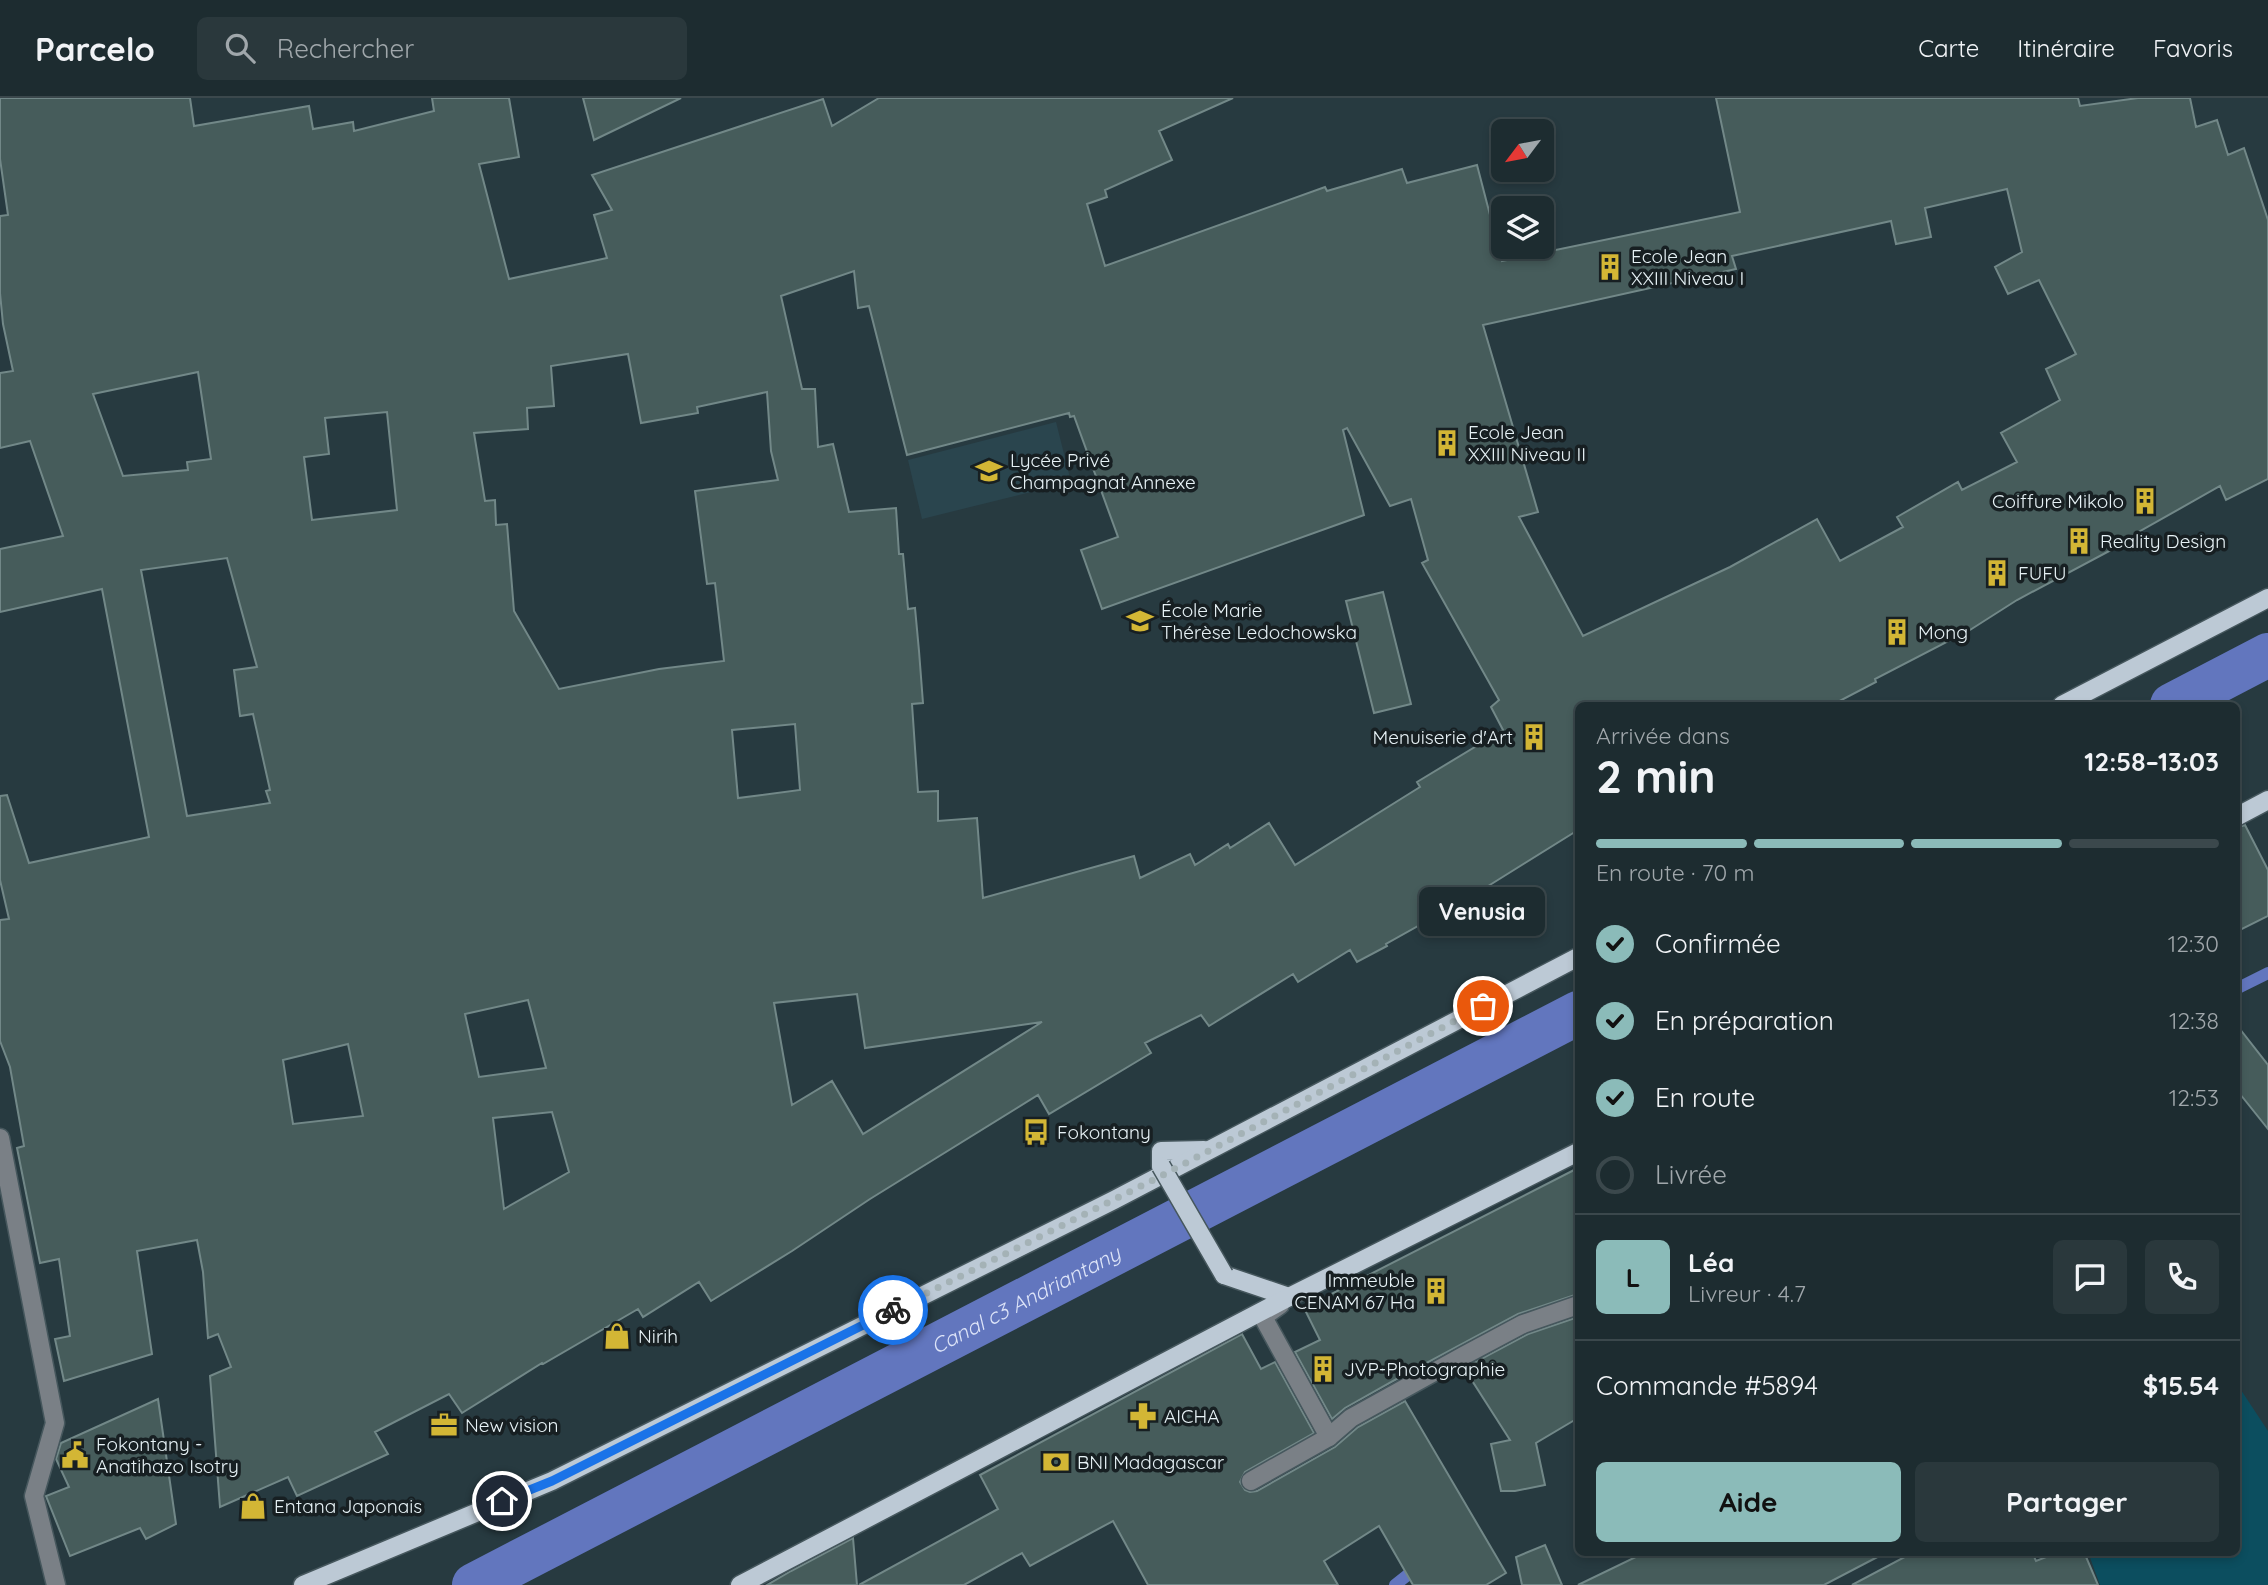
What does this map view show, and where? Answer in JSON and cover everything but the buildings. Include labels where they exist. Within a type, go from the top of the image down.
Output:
[{"type":"main road","points":[[2068,702],[2268,598]]},
{"type":"main road","points":[[2240,815],[2268,800]]},
{"type":"main road","points":[[303,1585],[552,1481],[1212,1150],[1575,959]]},
{"type":"main road","points":[[1212,1150],[1161,1151],[1161,1166],[1224,1275],[1289,1297]]},
{"type":"main road","points":[[740,1585],[1289,1297],[1575,1154]]},
{"type":"street","points":[[0,1138],[55,1423],[34,1496],[56,1585]]},
{"type":"street","points":[[1289,1297],[1263,1317],[1329,1437]]},
{"type":"street","points":[[1251,1481],[1329,1437],[1351,1418],[1523,1324],[1575,1306]]},
{"type":"shaded area","name":"Lycée Privé Champagnat Annexe","points":[[1056,422],[1071,482],[922,519],[908,460]]},
{"type":"shaded area","points":[[2240,1389],[2268,1431],[2268,1585],[2100,1585],[2089,1556],[2240,1556]]},
{"type":"waterway","name":"Canal c3 Andriantany","points":[[2178,702],[2268,655]]},
{"type":"waterway","points":[[2240,987],[2268,973]]},
{"type":"waterway","name":"Canal c3 Andriantany","points":[[474,1585],[1575,1015]]},
{"type":"waterway","points":[[1395,1585],[1419,1566]]},
{"type":"way so far","points":[[893,1310],[1163,1175],[1483,1006]]},
{"type":"place","name":"Ecole Jean XXIII Niveau I","points":[[1610,267]]},
{"type":"place","name":"Ecole Jean XXIII Niveau II","points":[[1447,443]]},
{"type":"place","name":"Lycée Privé Champagnat Annexe","points":[[989,471]]},
{"type":"place","name":"Coiffure Mikolo","points":[[2145,501]]},
{"type":"place","name":"Reality Design","points":[[2079,541]]},
{"type":"place","name":"FUFU","points":[[1997,573]]},
{"type":"place","name":"École Marie Thérèse Ledochowska","points":[[1140,621]]},
{"type":"place","name":"Mong","points":[[1897,632]]},
{"type":"place","name":"Menuiserie d'Art","points":[[1534,737]]},
{"type":"place","name":"Venusia","points":[[1483,1006]]},
{"type":"place","name":"Fokontany","points":[[1036,1132]]},
{"type":"place","name":"Immeuble CENAM 67 Ha","points":[[1436,1291]]},
{"type":"place","name":"Nirih","points":[[617,1336]]},
{"type":"place","name":"JVP-Photographie","points":[[1323,1369]]},
{"type":"place","name":"AICHA","points":[[1143,1416]]},
{"type":"place","name":"New vision","points":[[444,1425]]},
{"type":"place","name":"Fokontany - Anatihazo Isotry","points":[[75,1455]]},
{"type":"place","name":"BNI Madagascar","points":[[1056,1462]]},
{"type":"place","name":"Entana Japonais","points":[[253,1506]]},
{"type":"route","points":[[502,1501],[552,1481],[893,1310]]}]
